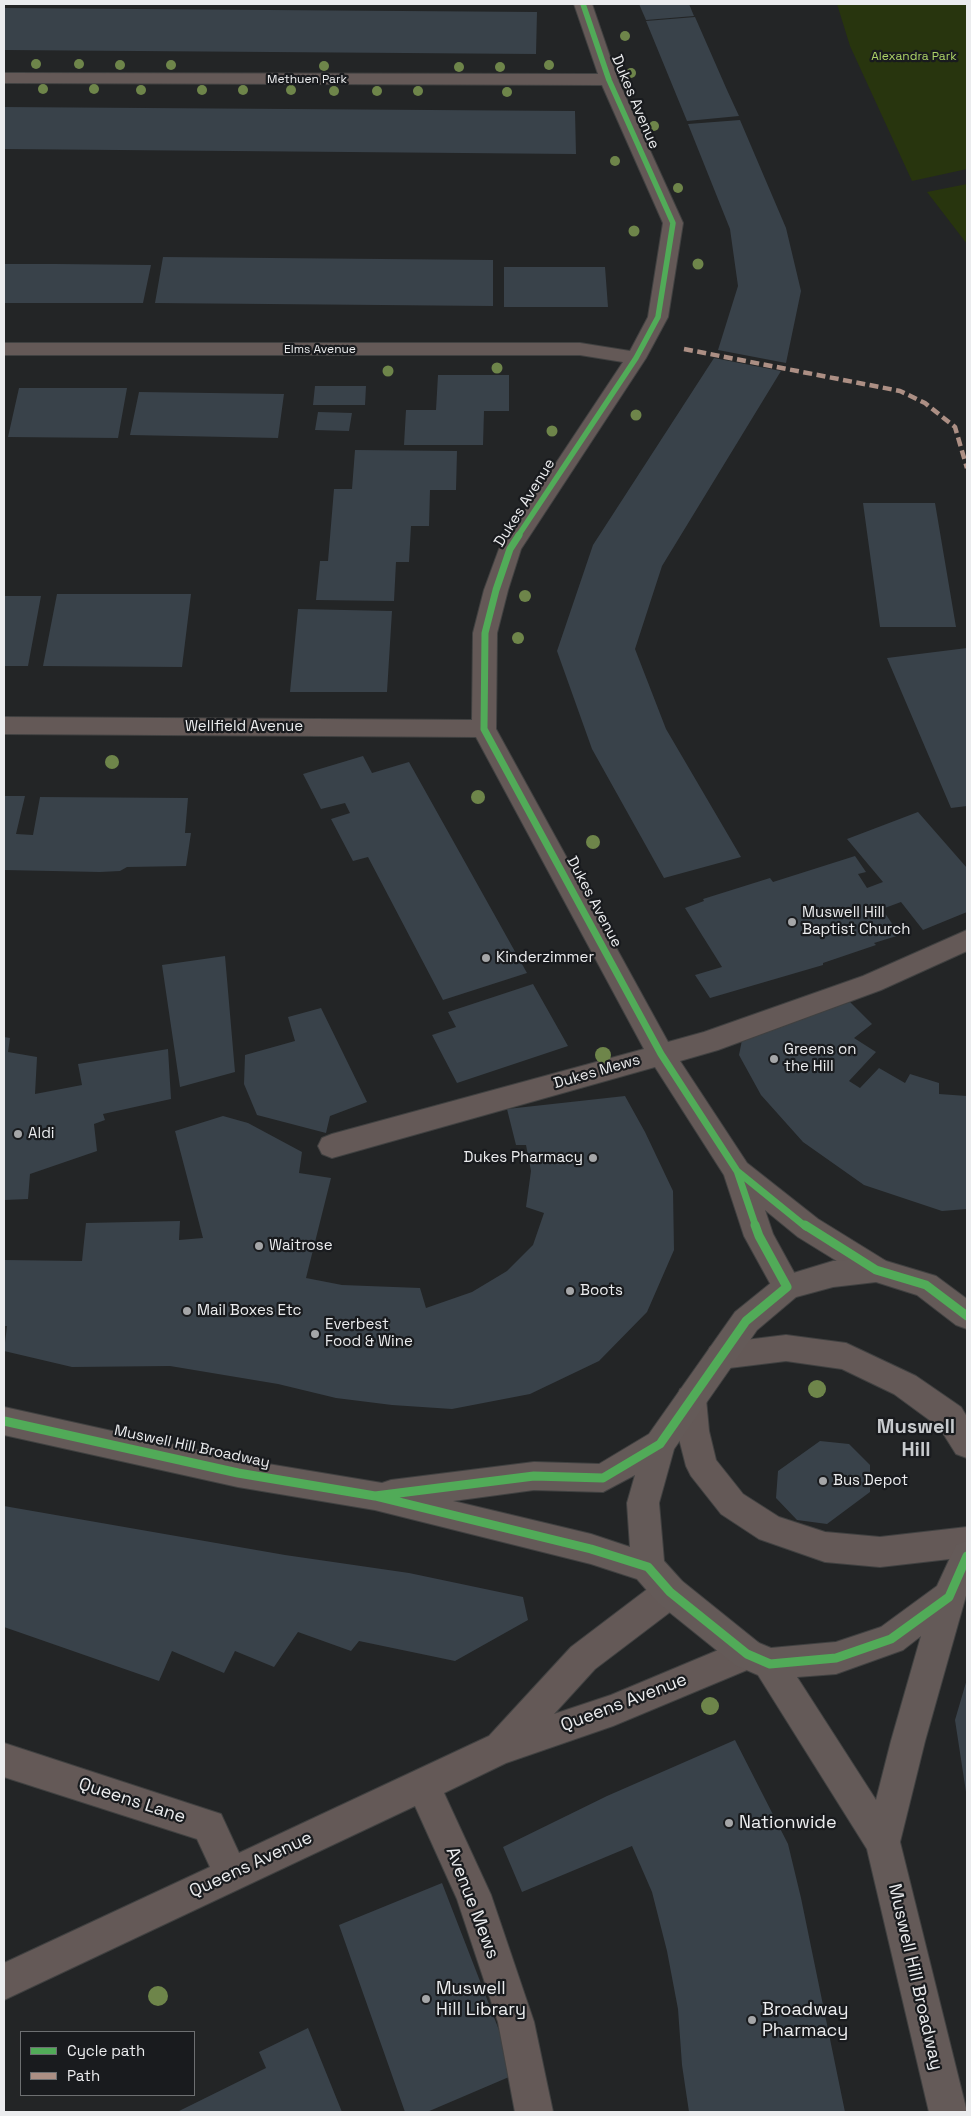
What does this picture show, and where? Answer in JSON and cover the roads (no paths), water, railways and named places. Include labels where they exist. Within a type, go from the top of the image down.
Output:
[{"type":"main road","points":[[648,1567],[643,1503],[660,1444],[746,1321],[788,1287],[833,1274],[876,1270],[955,1294],[967,1316]]},
{"type":"main road","name":"Muswell Hill Broadway","points":[[4,1421],[238,1473],[375,1496],[591,1549],[648,1567],[670,1592],[758,1659],[883,1842],[948,2112]]},
{"type":"main road","name":"Muswell Hill Broadway","points":[[375,1496],[534,1476],[603,1478],[660,1444]]},
{"type":"main road","points":[[758,1659],[836,1658],[891,1639],[949,1597],[967,1556]]},
{"type":"main road","name":"Muswell Hill Broadway","points":[[883,1842],[908,1740],[949,1597]]},
{"type":"street","name":"Dukes Avenue","points":[[583,4],[609,80],[673,223],[658,317],[636,358],[510,550],[496,590],[485,633],[484,728],[661,1054],[738,1171],[759,1236],[788,1287]]},
{"type":"street","name":"Methuen Park","points":[[4,78],[609,80]]},
{"type":"street","name":"Elms Avenue","points":[[4,349],[580,349],[636,358]]},
{"type":"street","name":"Wellfield Avenue","points":[[4,726],[484,728]]},
{"type":"street","name":"Dukes Mews","points":[[332,1146],[708,1042],[872,983],[967,940]]},
{"type":"street","name":"Dukes Avenue","points":[[738,1171],[808,1228],[876,1270]]},
{"type":"street","points":[[721,1356],[786,1348],[846,1356],[905,1385],[950,1417],[967,1444]]},
{"type":"street","points":[[691,1399],[693,1431],[702,1466],[732,1504],[770,1529],[825,1547],[880,1552],[967,1542]]},
{"type":"street","name":"Queens Avenue","points":[[499,1749],[584,1658],[670,1592]]},
{"type":"street","name":"Queens Avenue","points":[[4,1982],[499,1749],[758,1659]]},
{"type":"street","name":"Queens Lane","points":[[4,1760],[210,1826],[231,1874]]},
{"type":"street","name":"Avenue Mews","points":[[422,1784],[476,1904],[516,2022],[534,2112]]},
{"type":"place","name":"Muswell Hill Baptist Church","points":[[792,922]]},
{"type":"place","name":"Kinderzimmer","points":[[486,958]]},
{"type":"place","name":"Greens on the Hill","points":[[774,1059]]},
{"type":"place","name":"Aldi","points":[[18,1134]]},
{"type":"place","name":"Dukes Pharmacy","points":[[593,1158]]},
{"type":"place","name":"Waitrose","points":[[259,1246]]},
{"type":"place","name":"Boots","points":[[570,1291]]},
{"type":"place","name":"Mail Boxes Etc","points":[[187,1311]]},
{"type":"place","name":"Everbest Food & Wine","points":[[315,1334]]},
{"type":"place","name":"Bus Depot","points":[[823,1481]]},
{"type":"place","name":"Nationwide","points":[[729,1823]]},
{"type":"place","name":"Muswell Hill Library","points":[[426,1999]]},
{"type":"place","name":"Broadway Pharmacy","points":[[752,2020]]},
{"type":"district","name":"Muswell Hill","points":[[916,1440]]},
{"type":"park label","name":"Alexandra Park","points":[[914,57]]}]
